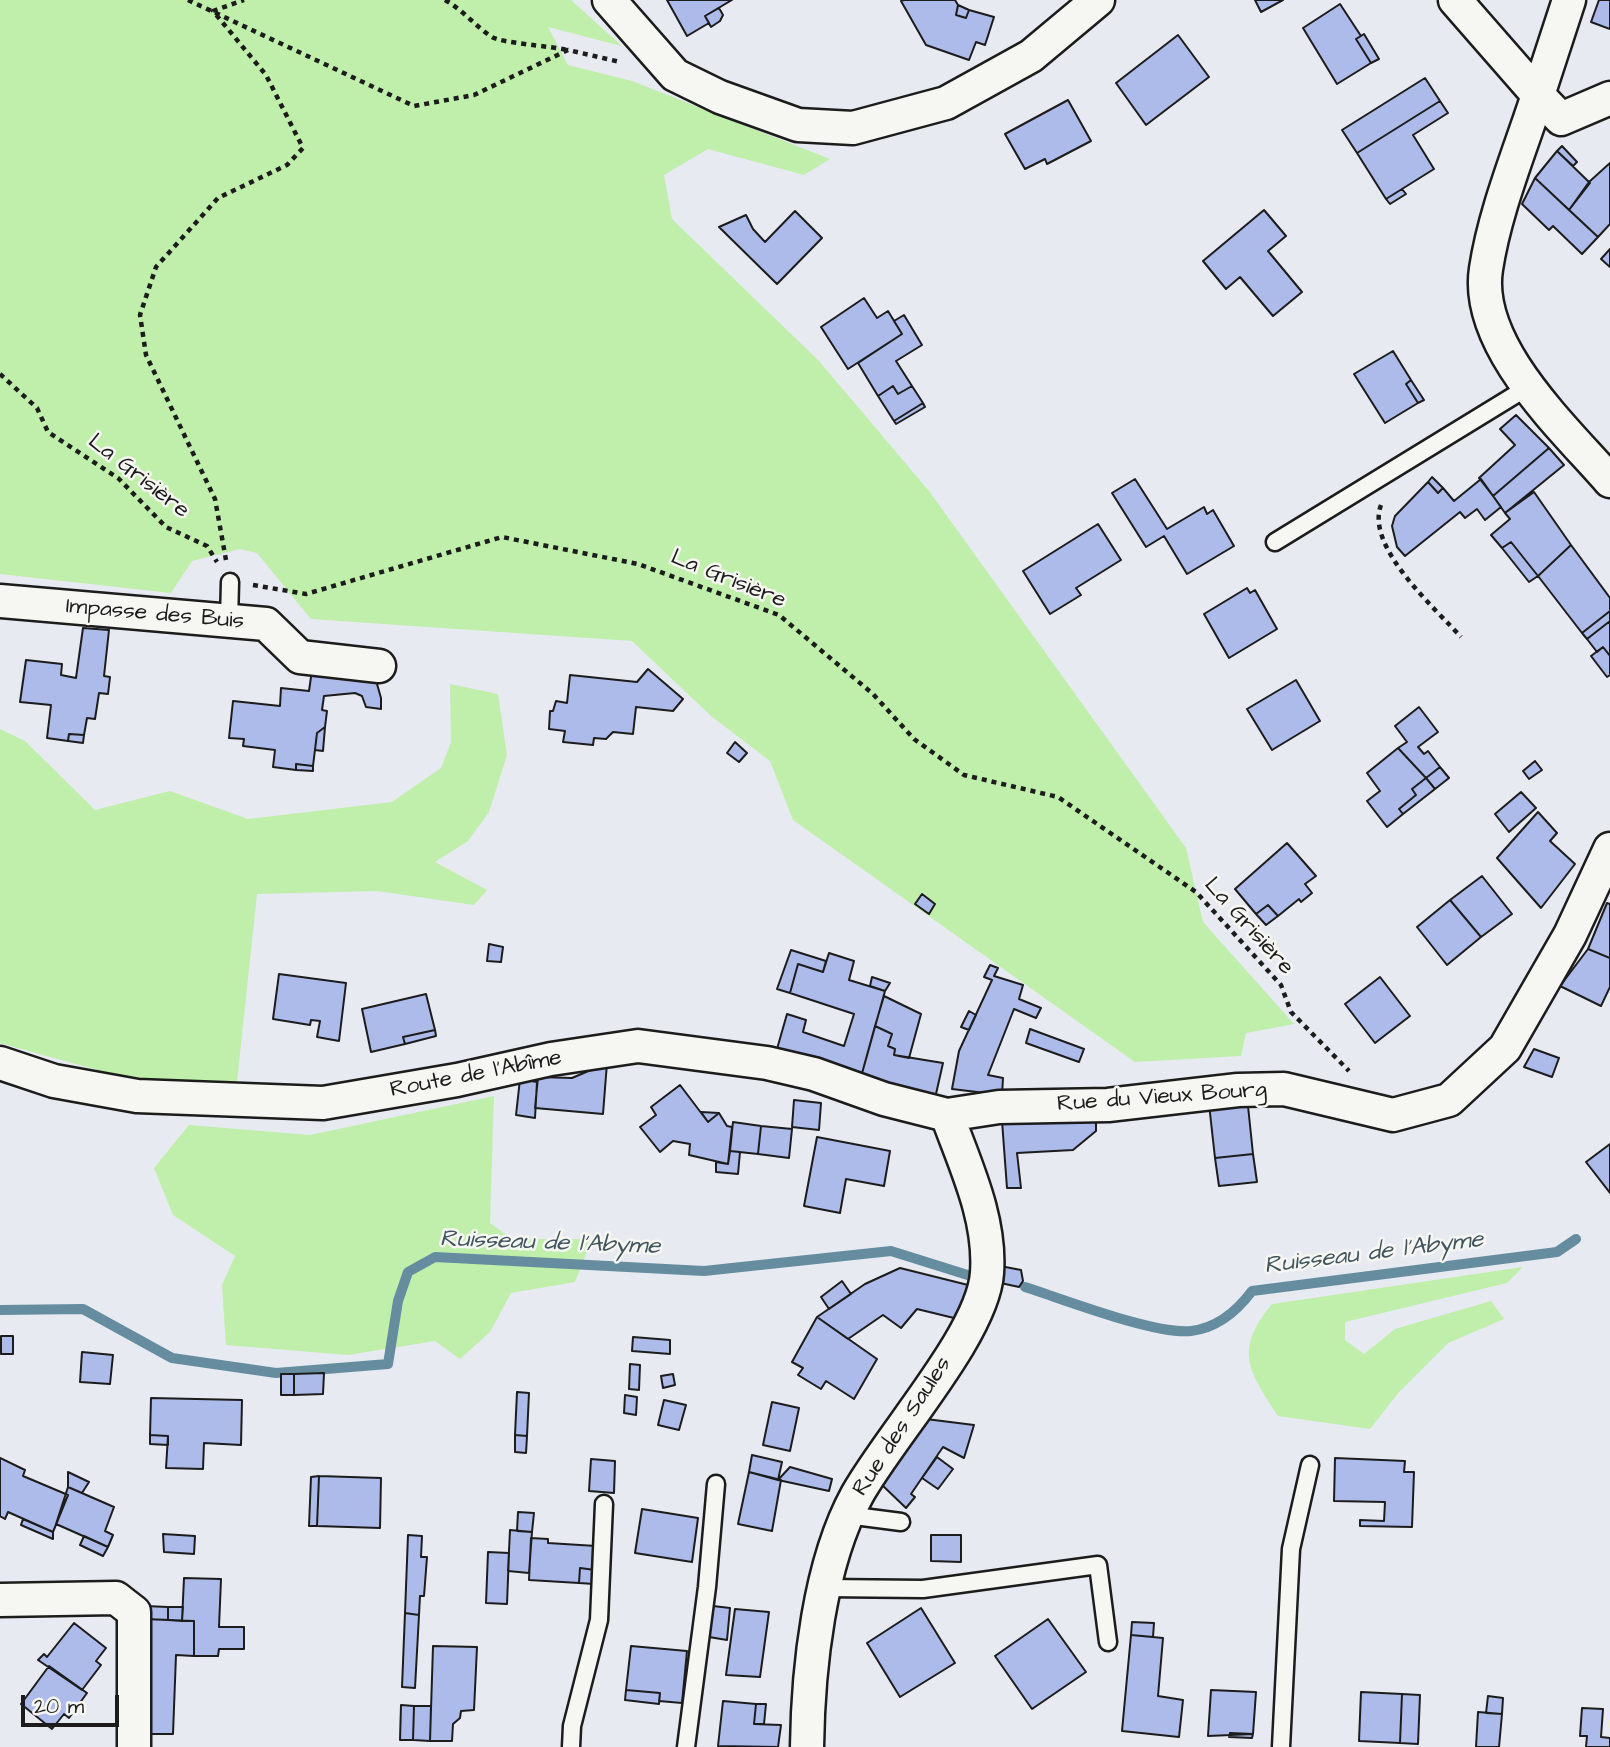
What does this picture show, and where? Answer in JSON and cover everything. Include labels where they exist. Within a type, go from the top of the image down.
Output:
[{"type":"street","points":[[609,0],[675,75],[720,97],[798,125],[853,128],[946,103],[1031,56],[1098,0]]},
{"type":"street","points":[[1455,0],[1561,119],[1610,97]]},
{"type":"street","points":[[1569,0],[1507,190],[1485,271],[1488,304],[1497,337],[1528,387],[1610,481]]},
{"type":"street","name":"Impasse des Buis","points":[[0,601],[266,624],[300,657],[379,666]]},
{"type":"street","name":"Rue du Vieux Bourg","points":[[947,1115],[999,1107],[1108,1105],[1238,1090],[1284,1089],[1393,1115],[1449,1100],[1505,1048],[1570,935],[1610,849]]},
{"type":"street","name":"Route de l'Abîme","points":[[0,1063],[54,1080],[137,1096],[323,1103],[457,1080],[551,1059],[638,1046],[767,1063],[814,1074],[884,1099],[947,1115]]},
{"type":"street","name":"Rue des Saules","points":[[807,1747],[808,1700],[832,1554],[847,1516],[880,1458],[947,1361],[979,1307],[987,1274],[983,1222],[947,1115]]},
{"type":"street","points":[[0,1600],[116,1598],[127,1604],[134,1612],[134,1747]]},
{"type":"lane","points":[[1275,542],[1403,461],[1528,387]]},
{"type":"lane","points":[[229,621],[230,582]]},
{"type":"lane","points":[[1281,1747],[1291,1549],[1310,1465]]},
{"type":"lane","points":[[686,1747],[707,1587],[716,1484]]},
{"type":"lane","points":[[571,1747],[572,1726],[599,1620],[604,1504]]},
{"type":"lane","points":[[847,1516],[901,1522]]},
{"type":"lane","points":[[825,1588],[923,1589],[1098,1565],[1108,1642]]},
{"type":"path","points":[[188,0],[414,106],[474,95],[568,50]]},
{"type":"path","points":[[213,11],[244,0]]},
{"type":"path","points":[[445,0],[459,8],[494,39],[543,44],[622,62]]},
{"type":"path","points":[[213,11],[266,75],[303,148],[287,165],[218,198],[156,267],[140,315],[146,355],[215,499],[230,582]]},
{"type":"path","name":"La Grisière","points":[[0,373],[37,408],[48,432],[118,478],[166,527],[207,546],[230,582],[306,594],[502,537],[638,564],[779,615],[873,694],[914,739],[964,775],[1058,797],[1196,892],[1281,985],[1291,1012],[1356,1078]]},
{"type":"path","points":[[1403,461],[1379,509],[1382,542],[1395,563],[1461,637]]},
{"type":"green space","points":[[0,0],[571,0],[622,46],[548,27],[568,65],[632,81],[830,159],[804,175],[708,149],[664,175],[672,219],[819,361],[929,491],[1186,848],[1203,922],[1294,1024],[1246,1033],[1241,1056],[1135,1062],[793,820],[770,761],[711,716],[632,641],[311,619],[257,553],[240,549],[192,561],[171,593],[0,574]]},
{"type":"green space","points":[[450,684],[498,694],[507,755],[489,812],[468,841],[435,862],[487,890],[474,905],[377,891],[257,894],[237,1082],[137,1081],[0,1043],[0,729],[25,741],[95,810],[170,791],[248,819],[392,802],[441,768],[451,742]]},
{"type":"green space","points":[[494,1096],[490,1223],[512,1239],[592,1239],[575,1282],[511,1293],[490,1332],[460,1359],[435,1341],[348,1355],[226,1345],[222,1285],[235,1256],[173,1215],[154,1168],[189,1125],[310,1135]]},
{"type":"green space","points":[[1523,1267],[1507,1283],[1345,1322],[1345,1340],[1364,1354],[1395,1329],[1491,1301],[1504,1319],[1448,1343],[1399,1392],[1370,1429],[1278,1416],[1253,1372],[1249,1348],[1260,1320],[1272,1304]]},
{"type":"building","points":[[667,0],[732,0],[705,16],[709,23],[687,36]]},
{"type":"building","points":[[955,0],[958,5],[956,15],[966,18],[969,10],[994,17],[985,45],[976,42],[969,60],[926,45],[901,1]]},
{"type":"building","points":[[1255,0],[1283,0],[1261,12]]},
{"type":"building","points":[[1599,0],[1610,0],[1610,29],[1591,22]]},
{"type":"building","points":[[1340,4],[1361,36],[1356,39],[1371,63],[1337,84],[1303,28]]},
{"type":"building","points":[[958,5],[969,10],[966,18],[956,15]]},
{"type":"building","points":[[719,8],[723,15],[720,21],[711,27],[705,16]]},
{"type":"building","points":[[1364,34],[1379,59],[1371,63],[1356,39]]},
{"type":"building","points":[[1178,35],[1209,77],[1146,125],[1116,83]]},
{"type":"building","points":[[1425,78],[1440,101],[1357,153],[1342,130]]},
{"type":"building","points":[[1068,100],[1091,141],[1047,164],[1045,159],[1025,169],[1005,134]]},
{"type":"building","points":[[1440,101],[1448,113],[1413,135],[1434,169],[1386,199],[1357,153]]},
{"type":"building","points":[[1562,146],[1577,162],[1573,166],[1557,151]]},
{"type":"building","points":[[1557,151],[1590,183],[1569,210],[1535,178]]},
{"type":"building","points":[[1610,163],[1610,224],[1598,237],[1569,210],[1589,182]]},
{"type":"building","points":[[1535,178],[1598,237],[1582,254],[1553,226],[1549,230],[1522,204]]},
{"type":"building","points":[[1402,189],[1406,194],[1390,204],[1386,199]]},
{"type":"building","points":[[1264,210],[1286,236],[1268,251],[1302,292],[1273,316],[1240,277],[1226,289],[1203,261]]},
{"type":"building","points":[[795,211],[822,238],[777,284],[719,227],[746,215],[753,229],[765,242]]},
{"type":"building","points":[[1610,249],[1610,267],[1601,259]]},
{"type":"building","points":[[864,298],[877,318],[888,311],[902,334],[848,369],[821,327]]},
{"type":"building","points":[[904,315],[922,345],[896,361],[912,386],[898,394],[893,386],[878,396],[858,363],[902,334],[894,321]]},
{"type":"building","points":[[1393,351],[1411,380],[1406,384],[1418,403],[1385,423],[1354,374]]},
{"type":"building","points":[[1411,380],[1424,400],[1418,403],[1406,384]]},
{"type":"building","points":[[893,386],[898,394],[912,386],[923,403],[894,421],[878,396]]},
{"type":"building","points":[[923,403],[925,407],[896,424],[894,421]]},
{"type":"building","points":[[1516,415],[1549,448],[1493,496],[1479,478],[1515,445],[1500,429]]},
{"type":"building","points":[[1549,448],[1564,465],[1505,513],[1493,496]]},
{"type":"building","points":[[1432,477],[1443,488],[1438,493],[1428,482]]},
{"type":"building","points":[[1135,479],[1167,529],[1204,507],[1207,514],[1213,510],[1234,546],[1187,574],[1164,536],[1146,547],[1112,493]]},
{"type":"building","points":[[1481,479],[1501,507],[1485,520],[1477,509],[1465,518],[1460,512],[1405,556],[1397,547],[1392,526],[1395,516],[1428,482],[1438,493],[1443,488],[1454,501]]},
{"type":"building","points":[[1534,492],[1571,545],[1538,576],[1511,542],[1502,548],[1491,535],[1510,519],[1505,513]]},
{"type":"building","points":[[1098,524],[1121,560],[1076,588],[1081,595],[1050,614],[1023,571]]},
{"type":"building","points":[[1511,542],[1538,576],[1529,582],[1502,548]]},
{"type":"building","points":[[1571,545],[1610,598],[1610,611],[1582,633],[1538,576]]},
{"type":"building","points":[[1247,588],[1250,593],[1255,590],[1277,629],[1229,658],[1204,614]]},
{"type":"building","points":[[1610,611],[1610,621],[1587,639],[1582,633]]},
{"type":"building","points":[[1610,621],[1610,656],[1603,647],[1597,652],[1587,639]]},
{"type":"building","points":[[83,628],[109,630],[104,676],[110,677],[108,694],[99,693],[95,719],[87,718],[84,735],[69,734],[68,741],[47,738],[51,705],[20,702],[26,660],[62,664],[61,675],[76,678]]},
{"type":"building","points":[[1603,647],[1610,656],[1610,675],[1607,677],[1591,656]]},
{"type":"building","points":[[648,669],[683,699],[673,711],[636,707],[633,734],[613,732],[606,739],[594,738],[593,745],[563,742],[565,731],[549,729],[550,711],[553,711],[556,701],[567,703],[570,675],[637,682]]},
{"type":"building","points":[[312,670],[375,677],[381,709],[366,707],[362,696],[355,693],[324,696],[322,710],[327,711],[325,727],[317,733],[313,766],[296,764],[296,770],[273,767],[275,750],[243,746],[244,739],[229,738],[233,701],[280,706],[281,688],[309,691]]},
{"type":"building","points":[[1296,680],[1320,721],[1272,750],[1247,709]]},
{"type":"building","points":[[1419,707],[1438,732],[1418,747],[1424,754],[1428,751],[1440,767],[1426,778],[1398,748],[1407,742],[1395,726]]},
{"type":"building","points":[[325,727],[323,751],[315,750],[317,733]]},
{"type":"building","points":[[69,734],[84,735],[83,743],[68,741]]},
{"type":"building","points":[[735,742],[747,753],[739,762],[727,753]]},
{"type":"building","points":[[1398,748],[1426,778],[1412,789],[1416,795],[1399,809],[1403,814],[1387,827],[1367,801],[1380,791],[1367,773]]},
{"type":"building","points":[[1535,761],[1542,770],[1529,779],[1523,771]]},
{"type":"building","points":[[296,764],[313,766],[313,771],[296,770]]},
{"type":"building","points":[[1440,767],[1449,778],[1435,789],[1426,778]]},
{"type":"building","points":[[1426,778],[1435,789],[1403,814],[1399,809],[1416,795],[1412,789]]},
{"type":"building","points":[[1521,792],[1536,808],[1509,832],[1495,814]]},
{"type":"building","points":[[1538,812],[1557,833],[1550,841],[1575,864],[1541,908],[1497,858]]},
{"type":"building","points":[[1287,843],[1316,876],[1305,884],[1312,893],[1301,902],[1299,899],[1278,916],[1268,905],[1256,914],[1235,889]]},
{"type":"building","points":[[1482,876],[1512,914],[1481,937],[1450,900]]},
{"type":"building","points":[[922,894],[935,904],[929,914],[915,904]]},
{"type":"building","points":[[1450,900],[1481,937],[1447,965],[1417,927]]},
{"type":"building","points":[[1607,903],[1610,904],[1610,958],[1588,949]]},
{"type":"building","points":[[1268,905],[1278,916],[1266,925],[1256,914]]},
{"type":"building","points":[[489,944],[503,947],[501,962],[487,961]]},
{"type":"building","points":[[1588,949],[1610,958],[1610,987],[1601,1006],[1560,986]]},
{"type":"building","points":[[791,950],[826,961],[823,972],[798,964],[790,993],[777,989]]},
{"type":"building","points":[[829,953],[854,961],[849,980],[885,991],[861,1077],[777,1049],[787,1014],[806,1020],[803,1032],[844,1046],[854,1014],[790,993],[798,964],[823,972]]},
{"type":"building","points":[[990,965],[998,968],[994,976],[1023,985],[1019,999],[1041,1008],[1036,1018],[1014,1009],[988,1075],[1003,1078],[1002,1095],[952,1089],[959,1051],[992,980],[984,977]]},
{"type":"building","points":[[279,974],[346,983],[339,1041],[317,1037],[320,1021],[311,1020],[310,1025],[273,1019]]},
{"type":"building","points":[[872,977],[890,983],[885,991],[870,986]]},
{"type":"building","points":[[1380,977],[1410,1016],[1375,1043],[1345,1004]]},
{"type":"building","points":[[426,994],[435,1030],[403,1037],[405,1044],[371,1052],[362,1009]]},
{"type":"building","points":[[884,996],[921,1014],[909,1058],[894,1055],[895,1049],[888,1046],[892,1034],[875,1026]]},
{"type":"building","points":[[969,1011],[976,1015],[969,1030],[961,1027]]},
{"type":"building","points":[[875,1026],[892,1034],[888,1046],[895,1049],[894,1055],[943,1063],[936,1094],[895,1090],[861,1077]]},
{"type":"building","points":[[1030,1029],[1084,1049],[1079,1062],[1026,1043]]},
{"type":"building","points":[[435,1030],[436,1036],[405,1044],[403,1037]]},
{"type":"building","points":[[1534,1049],[1559,1058],[1552,1077],[1524,1067]]},
{"type":"building","points":[[607,1063],[603,1114],[535,1108],[538,1077],[572,1078]]},
{"type":"building","points":[[520,1079],[537,1082],[535,1118],[516,1115]]},
{"type":"building","points":[[680,1085],[708,1122],[719,1113],[727,1126],[732,1127],[728,1164],[689,1155],[690,1144],[673,1141],[660,1152],[640,1127],[656,1115],[651,1107]]},
{"type":"building","points":[[794,1100],[821,1103],[819,1130],[792,1127]]},
{"type":"building","points":[[1209,1104],[1248,1106],[1253,1154],[1215,1158]]},
{"type":"building","points":[[701,1112],[719,1113],[708,1122]]},
{"type":"building","points":[[1096,1117],[1096,1131],[1073,1150],[1017,1153],[1021,1188],[1007,1188],[1002,1121]]},
{"type":"building","points":[[733,1122],[761,1126],[758,1154],[730,1151]]},
{"type":"building","points":[[761,1126],[792,1129],[789,1158],[758,1154]]},
{"type":"building","points":[[817,1137],[890,1151],[884,1186],[846,1179],[840,1213],[804,1206]]},
{"type":"building","points":[[1610,1144],[1610,1193],[1586,1162]]},
{"type":"building","points":[[730,1151],[740,1152],[738,1174],[716,1172],[716,1162],[728,1164]]},
{"type":"building","points":[[1253,1154],[1257,1182],[1219,1186],[1215,1158]]},
{"type":"building","points":[[1000,1266],[1021,1270],[1023,1281],[1019,1287],[996,1282]]},
{"type":"building","points":[[900,1268],[972,1286],[958,1319],[917,1309],[901,1328],[883,1315],[848,1339],[817,1317],[865,1284]]},
{"type":"building","points":[[842,1281],[851,1294],[829,1309],[821,1297]]},
{"type":"building","points":[[817,1317],[877,1359],[854,1399],[826,1381],[821,1389],[798,1375],[803,1368],[792,1362]]},
{"type":"building","points":[[1,1336],[13,1336],[13,1354],[1,1354]]},
{"type":"building","points":[[633,1337],[670,1340],[670,1354],[632,1351]]},
{"type":"building","points":[[82,1352],[113,1355],[110,1384],[80,1382]]},
{"type":"building","points":[[630,1364],[640,1365],[639,1390],[629,1389]]},
{"type":"building","points":[[324,1373],[323,1394],[294,1395],[294,1374]]},
{"type":"building","points":[[281,1374],[294,1374],[294,1395],[281,1395]]},
{"type":"building","points":[[673,1374],[675,1385],[663,1388],[661,1376]]},
{"type":"building","points":[[517,1392],[529,1393],[527,1436],[515,1435]]},
{"type":"building","points":[[625,1395],[637,1397],[636,1415],[624,1413]]},
{"type":"building","points":[[151,1398],[242,1400],[241,1445],[204,1443],[203,1469],[166,1468],[168,1436],[150,1435]]},
{"type":"building","points":[[664,1400],[686,1405],[679,1430],[658,1425]]},
{"type":"building","points":[[772,1402],[799,1408],[790,1451],[763,1445]]},
{"type":"building","points":[[926,1419],[974,1425],[964,1458],[943,1447],[911,1494],[915,1497],[906,1508],[881,1484]]},
{"type":"building","points":[[150,1435],[168,1436],[168,1445],[150,1444]]},
{"type":"building","points":[[515,1435],[527,1436],[526,1453],[515,1452]]},
{"type":"building","points":[[752,1455],[782,1462],[778,1480],[749,1472]]},
{"type":"building","points":[[937,1457],[953,1469],[938,1489],[922,1478]]},
{"type":"building","points":[[0,1458],[25,1470],[23,1476],[68,1495],[53,1532],[8,1512],[5,1519],[0,1516]]},
{"type":"building","points":[[1335,1458],[1405,1461],[1404,1472],[1414,1472],[1412,1527],[1360,1526],[1360,1520],[1384,1521],[1385,1502],[1334,1501]]},
{"type":"building","points":[[591,1459],[615,1461],[614,1493],[589,1491]]},
{"type":"building","points":[[790,1467],[832,1479],[829,1491],[778,1480]]},
{"type":"building","points":[[68,1472],[89,1482],[82,1493],[68,1487]]},
{"type":"building","points":[[749,1472],[781,1480],[772,1531],[738,1524]]},
{"type":"building","points":[[319,1476],[317,1526],[309,1526],[311,1477]]},
{"type":"building","points":[[319,1476],[381,1478],[380,1528],[317,1526]]},
{"type":"building","points":[[68,1487],[114,1507],[105,1531],[113,1535],[108,1547],[56,1524]]},
{"type":"building","points":[[642,1509],[698,1518],[692,1562],[635,1553]]},
{"type":"building","points":[[518,1512],[534,1513],[532,1532],[517,1531]]},
{"type":"building","points":[[23,1519],[53,1532],[53,1539],[21,1525]]},
{"type":"building","points":[[510,1530],[532,1532],[529,1573],[508,1571]]},
{"type":"building","points":[[163,1534],[195,1536],[194,1554],[164,1552]]},
{"type":"building","points":[[408,1535],[422,1536],[421,1557],[427,1557],[424,1596],[420,1596],[419,1615],[405,1613]]},
{"type":"building","points":[[931,1535],[961,1535],[961,1562],[931,1561]]},
{"type":"building","points":[[84,1536],[108,1547],[103,1556],[80,1545]]},
{"type":"building","points":[[531,1538],[548,1539],[548,1543],[596,1546],[595,1570],[580,1568],[579,1583],[529,1580]]},
{"type":"building","points":[[488,1552],[509,1553],[507,1604],[486,1603]]},
{"type":"building","points":[[580,1568],[595,1570],[594,1584],[579,1583]]},
{"type":"building","points":[[184,1578],[221,1579],[219,1627],[244,1627],[244,1649],[219,1649],[218,1656],[194,1656],[194,1621],[182,1621]]},
{"type":"building","points":[[145,1606],[168,1607],[168,1620],[145,1619]]},
{"type":"building","points":[[713,1606],[730,1608],[727,1640],[709,1637]]},
{"type":"building","points":[[168,1607],[183,1607],[182,1621],[168,1620]]},
{"type":"building","points":[[921,1608],[955,1663],[900,1697],[867,1643]]},
{"type":"building","points":[[735,1609],[769,1612],[760,1677],[726,1675]]},
{"type":"building","points":[[405,1613],[419,1615],[415,1688],[402,1687]]},
{"type":"building","points":[[145,1619],[194,1621],[194,1656],[176,1655],[173,1734],[145,1734]]},
{"type":"building","points":[[1048,1619],[1086,1672],[1032,1709],[995,1656]]},
{"type":"building","points":[[1132,1622],[1154,1623],[1153,1637],[1131,1635]]},
{"type":"building","points":[[74,1623],[106,1648],[96,1661],[101,1665],[82,1690],[38,1660],[44,1654],[47,1657]]},
{"type":"building","points":[[1131,1635],[1163,1638],[1158,1696],[1183,1700],[1179,1737],[1122,1731]]},
{"type":"building","points":[[433,1646],[477,1647],[474,1710],[461,1711],[460,1718],[453,1724],[452,1741],[430,1741]]},
{"type":"building","points":[[631,1646],[687,1651],[682,1703],[659,1701],[660,1693],[626,1690]]},
{"type":"building","points":[[49,1666],[87,1693],[69,1718],[64,1714],[52,1729],[21,1704]]},
{"type":"building","points":[[626,1690],[660,1693],[659,1704],[625,1700]]},
{"type":"building","points":[[1211,1690],[1256,1692],[1253,1734],[1208,1736]]},
{"type":"building","points":[[1361,1692],[1402,1694],[1400,1743],[1359,1741]]},
{"type":"building","points":[[1402,1694],[1420,1695],[1418,1744],[1400,1743]]},
{"type":"building","points":[[1488,1696],[1503,1698],[1502,1714],[1486,1713]]},
{"type":"building","points":[[723,1701],[756,1704],[754,1724],[781,1725],[778,1747],[718,1746]]},
{"type":"building","points":[[756,1704],[766,1704],[764,1724],[754,1724]]},
{"type":"building","points":[[401,1705],[414,1706],[413,1740],[400,1740]]},
{"type":"building","points":[[414,1706],[431,1706],[430,1741],[413,1740]]},
{"type":"building","points":[[1582,1708],[1603,1709],[1601,1737],[1610,1738],[1610,1747],[1586,1747],[1587,1736],[1580,1736]]},
{"type":"building","points":[[1478,1712],[1502,1714],[1499,1747],[1476,1747]]},
{"type":"building","points":[[1230,1733],[1253,1734],[1252,1738],[1229,1737]]},
{"type":"waterway","name":"Ruisseau de l'Abyme","points":[[1025,1287],[1155,1328],[1191,1331],[1226,1317],[1252,1291],[1557,1252],[1576,1239]]},
{"type":"waterway","name":"Ruisseau de l'Abyme","points":[[0,1310],[83,1309],[172,1358],[276,1373],[388,1364],[398,1301],[408,1272],[435,1257],[704,1271],[891,1251],[974,1277]]}]
